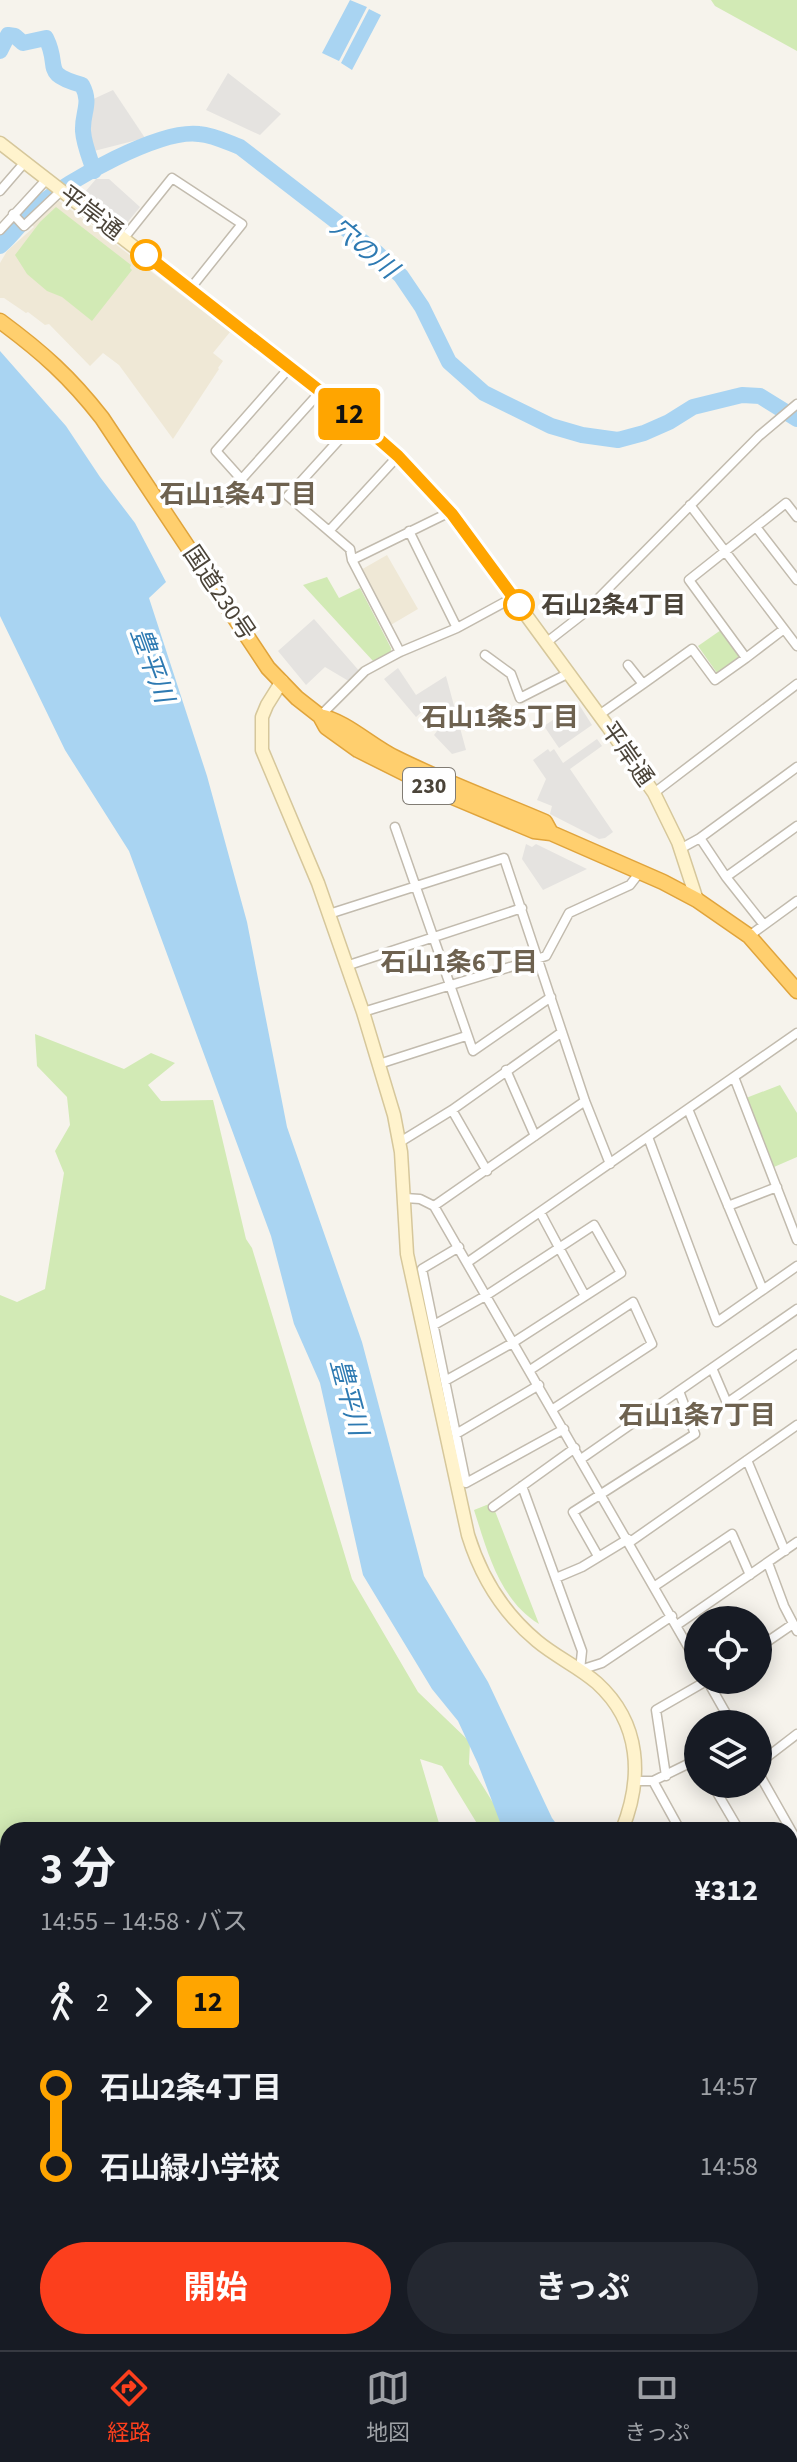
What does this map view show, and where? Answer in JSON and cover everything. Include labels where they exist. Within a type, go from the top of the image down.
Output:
[{"type":"highway","name":"国道230号","points":[[0,321],[44,354],[102,418],[268,668],[320,716],[326,727],[358,750],[448,795],[534,831],[551,833],[697,900],[749,936],[795,983]]},
{"type":"street","name":"平岸通","points":[[0,143],[357,420],[398,456],[450,512],[654,793],[680,849],[697,900]]},
{"type":"street","points":[[0,191],[25,162]]},
{"type":"street","points":[[124,238],[172,178],[242,224],[190,289]]},
{"type":"street","points":[[0,230],[13,214],[56,187]]},
{"type":"street","points":[[13,214],[24,226],[56,187]]},
{"type":"street","points":[[242,480],[216,451],[290,367]]},
{"type":"street","points":[[221,502],[320,392]]},
{"type":"street","points":[[547,642],[583,614],[759,436],[797,404]]},
{"type":"street","points":[[357,420],[288,496],[350,549],[352,560],[400,652]]},
{"type":"street","points":[[329,531],[398,456]]},
{"type":"street","points":[[746,658],[689,580],[786,503],[797,517]]},
{"type":"street","points":[[690,505],[797,646]]},
{"type":"street","points":[[352,560],[450,512]]},
{"type":"street","points":[[756,527],[797,580]]},
{"type":"street","points":[[409,531],[457,628]]},
{"type":"street","points":[[320,716],[365,671],[457,628],[514,597]]},
{"type":"street","points":[[599,715],[692,649],[715,680],[784,629]]},
{"type":"street","points":[[485,655],[511,674],[520,698],[569,673]]},
{"type":"street","points":[[628,665],[643,684]]},
{"type":"street","points":[[282,681],[262,717],[262,750],[329,914],[363,1012],[400,1142],[407,1254],[456,1487],[476,1561],[505,1609],[538,1642],[598,1683],[623,1715],[629,1728],[636,1781],[625,1822]]},
{"type":"street","points":[[654,793],[797,684]]},
{"type":"street","points":[[680,849],[700,838],[797,767]]},
{"type":"street","points":[[726,877],[797,826]]},
{"type":"street","points":[[395,827],[473,1051],[551,997]]},
{"type":"street","points":[[700,838],[764,925]]},
{"type":"street","points":[[329,914],[504,858],[585,1101],[610,1164]]},
{"type":"street","points":[[363,1012],[546,956],[569,913],[630,885],[640,872]]},
{"type":"street","points":[[749,936],[797,901]]},
{"type":"street","points":[[346,966],[522,908]]},
{"type":"street","points":[[400,1142],[452,1110],[562,1032]]},
{"type":"street","points":[[468,1262],[797,1033]]},
{"type":"street","points":[[379,1064],[466,1036]]},
{"type":"street","points":[[506,1070],[535,1136]]},
{"type":"street","points":[[734,1077],[797,1240]]},
{"type":"street","points":[[434,1206],[585,1101]]},
{"type":"street","points":[[688,1109],[763,1290]]},
{"type":"street","points":[[452,1110],[487,1171]]},
{"type":"street","points":[[648,1137],[717,1322],[797,1266]]},
{"type":"street","points":[[728,1206],[777,1187]]},
{"type":"street","points":[[405,1198],[420,1199],[434,1206],[684,1638]]},
{"type":"street","points":[[540,1212],[585,1296]]},
{"type":"street","points":[[434,1325],[487,1295],[594,1225],[621,1273],[514,1342],[445,1381]]},
{"type":"street","points":[[459,1247],[422,1269],[466,1483],[564,1429]]},
{"type":"street","points":[[530,1370],[633,1302],[652,1344],[553,1409]]},
{"type":"street","points":[[581,1459],[797,1309]]},
{"type":"street","points":[[712,1368],[727,1403],[797,1354]]},
{"type":"street","points":[[456,1434],[539,1385]]},
{"type":"street","points":[[598,1556],[573,1512],[695,1434],[679,1391]]},
{"type":"street","points":[[556,1578],[629,1540],[797,1425]]},
{"type":"street","points":[[493,1507],[575,1448]]},
{"type":"street","points":[[747,1460],[785,1551]]},
{"type":"street","points":[[522,1486],[582,1651],[580,1670]]},
{"type":"street","points":[[655,1586],[732,1534],[750,1575]]},
{"type":"street","points":[[677,1625],[797,1542]]},
{"type":"street","points":[[768,1563],[795,1628],[772,1640]]},
{"type":"street","points":[[580,1670],[602,1663],[672,1616]]},
{"type":"street","points":[[666,1776],[656,1710],[684,1694]]},
{"type":"street","points":[[772,1753],[797,1734]]},
{"type":"street","points":[[636,1781],[653,1781],[684,1767]]},
{"type":"street","points":[[653,1781],[676,1822]]},
{"type":"street","points":[[772,1797],[786,1822]]},
{"type":"street","points":[[720,1798],[734,1822]]},
{"type":"shaded area","points":[[228,73],[281,114],[260,135],[206,110]]},
{"type":"shaded area","points":[[113,90],[145,138],[94,151],[87,139],[85,126],[89,101]]},
{"type":"shaded area","points":[[96,179],[109,179],[140,207],[126,224],[85,192]]},
{"type":"shaded area","points":[[58,200],[230,332],[213,353],[223,361],[219,369],[173,439],[119,365],[103,353],[90,366],[49,324],[45,325],[28,312],[0,298],[0,263],[7,251]]},
{"type":"shaded area","points":[[387,555],[418,609],[389,626],[359,571]]},
{"type":"shaded area","points":[[314,619],[361,673],[352,683],[325,667],[306,685],[278,651]]},
{"type":"shaded area","points":[[398,668],[416,695],[446,676],[466,750],[452,754],[434,735],[437,731],[430,707],[416,717],[384,679]]},
{"type":"shaded area","points":[[578,703],[592,725],[559,748],[544,726]]},
{"type":"shaded area","points":[[597,739],[602,746],[570,769],[613,832],[599,839],[550,814],[552,806],[537,800],[546,779],[533,760],[548,749],[550,752],[554,749],[563,763]]},
{"type":"shaded area","points":[[526,844],[532,847],[536,844],[587,869],[543,890],[522,859]]},
{"type":"green space","points":[[711,0],[797,0],[797,51],[715,6]]},
{"type":"green space","points":[[56,207],[131,265],[132,270],[92,321],[27,274],[15,255],[40,222]]},
{"type":"green space","points":[[327,577],[339,598],[360,588],[391,652],[373,661],[303,585]]},
{"type":"green space","points":[[721,630],[740,656],[717,673],[698,646]]},
{"type":"green space","points":[[35,1034],[124,1069],[151,1053],[175,1063],[148,1085],[161,1101],[213,1100],[246,1239],[252,1248],[352,1579],[418,1692],[470,1742],[469,1764],[505,1822],[476,1822],[442,1766],[420,1759],[439,1822],[0,1822],[0,1295],[17,1302],[45,1289],[64,1173],[55,1151],[70,1125],[67,1097],[37,1066]]},
{"type":"green space","points":[[780,1085],[797,1113],[797,1157],[774,1167],[746,1098]]},
{"type":"green space","points":[[489,1504],[495,1511],[539,1624],[514,1602],[490,1558],[474,1510]]},
{"type":"water","points":[[350,0],[367,7],[339,61],[322,53]]},
{"type":"water","points":[[369,9],[381,15],[352,70],[341,63]]},
{"type":"water","name":"豊平川","points":[[0,351],[66,426],[135,523],[166,582],[149,598],[207,776],[247,922],[287,1127],[362,1342],[424,1576],[488,1682],[555,1822],[500,1822],[458,1721],[432,1689],[363,1575],[320,1383],[294,1324],[271,1236],[129,851],[65,750],[0,616]]},
{"type":"waterway","name":"穴の川","points":[[0,51],[8,35],[15,36],[23,43],[46,38],[56,73],[82,85],[85,92],[84,136],[94,171]]},
{"type":"waterway","name":"穴の川","points":[[0,246],[38,206],[92,170],[162,139],[182,135],[209,136],[240,147],[376,252],[401,276],[422,307],[449,362],[484,393],[551,426],[582,435],[618,440],[644,433],[693,407],[742,395],[760,396],[797,419]]},
{"type":"bus line","name":"12","points":[[146,255],[357,420],[398,456],[452,514],[519,605]]},
{"type":"place","name":"石山2条4丁目","points":[[519,605]]},
{"type":"district","name":"石山1条4丁目","points":[[238,494]]},
{"type":"district","name":"石山1条5丁目","points":[[500,717]]},
{"type":"district","name":"石山1条6丁目","points":[[459,962]]},
{"type":"district","name":"石山1条7丁目","points":[[697,1415]]}]
